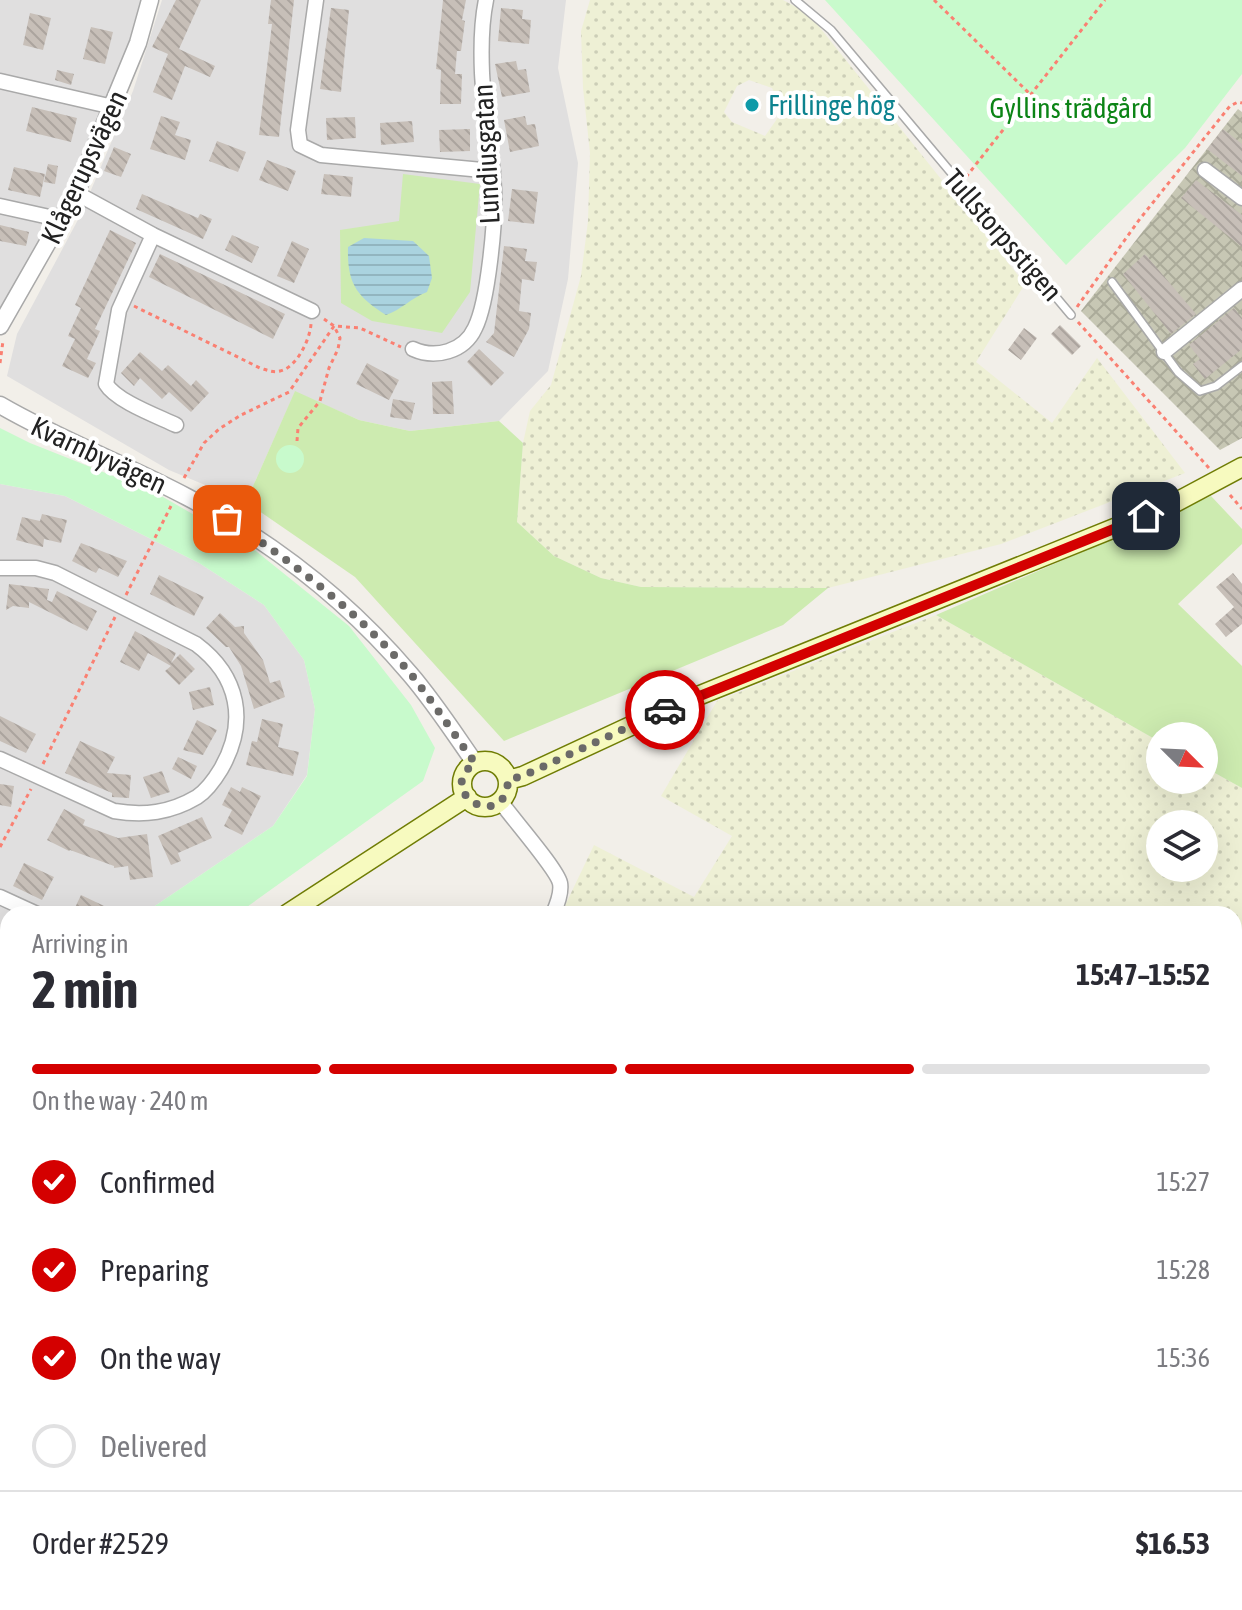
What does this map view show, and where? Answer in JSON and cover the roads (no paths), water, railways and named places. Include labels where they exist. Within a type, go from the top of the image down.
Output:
[{"type":"main road","points":[[508,780],[692,699],[1169,506],[1242,467]]},
{"type":"main road","points":[[493,762],[504,771],[508,780],[506,792],[500,801],[491,806],[475,804],[462,786],[465,771],[475,763],[493,762]]},
{"type":"main road","points":[[299,906],[467,797]]},
{"type":"street","name":"Klågerupsvägen","points":[[0,326],[76,193],[138,43],[150,0]]},
{"type":"street","points":[[316,0],[298,130],[300,145],[321,155],[493,171]]},
{"type":"street","name":"Lundiusgatan","points":[[413,349],[427,355],[442,353],[465,341],[475,329],[485,294],[495,194],[482,74],[482,18],[486,0]]},
{"type":"street","points":[[0,81],[113,107]]},
{"type":"street","points":[[1205,170],[1242,198]]},
{"type":"street","points":[[76,193],[153,235],[312,311]]},
{"type":"street","points":[[0,206],[63,220]]},
{"type":"street","points":[[153,235],[123,301],[112,342],[106,384],[118,395],[176,425]]},
{"type":"street","points":[[1164,352],[1242,289]]},
{"type":"street","name":"Kvarnbyvägen","points":[[0,405],[26,421],[186,496],[284,556],[348,610],[410,673],[475,763]]},
{"type":"street","points":[[0,568],[36,568],[55,573],[196,644],[213,657],[233,693],[237,714],[228,757],[216,777],[200,795],[159,813],[114,811],[0,759]]},
{"type":"street","points":[[500,801],[557,876],[561,885],[557,906]]},
{"type":"street","points":[[0,897],[20,906]]},
{"type":"lane","name":"Tullstorpsstigen","points":[[795,0],[831,30],[1071,315]]},
{"type":"lane","points":[[1112,282],[1178,372],[1200,391],[1216,386],[1242,366]]},
{"type":"water","points":[[364,238],[413,241],[429,256],[432,278],[427,292],[386,315],[367,301],[355,287],[348,259],[348,247]]},
{"type":"place","name":"Frillinge hög","points":[[752,105]]},
{"type":"park label","name":"Gyllins trädgård","points":[[1071,108]]}]
